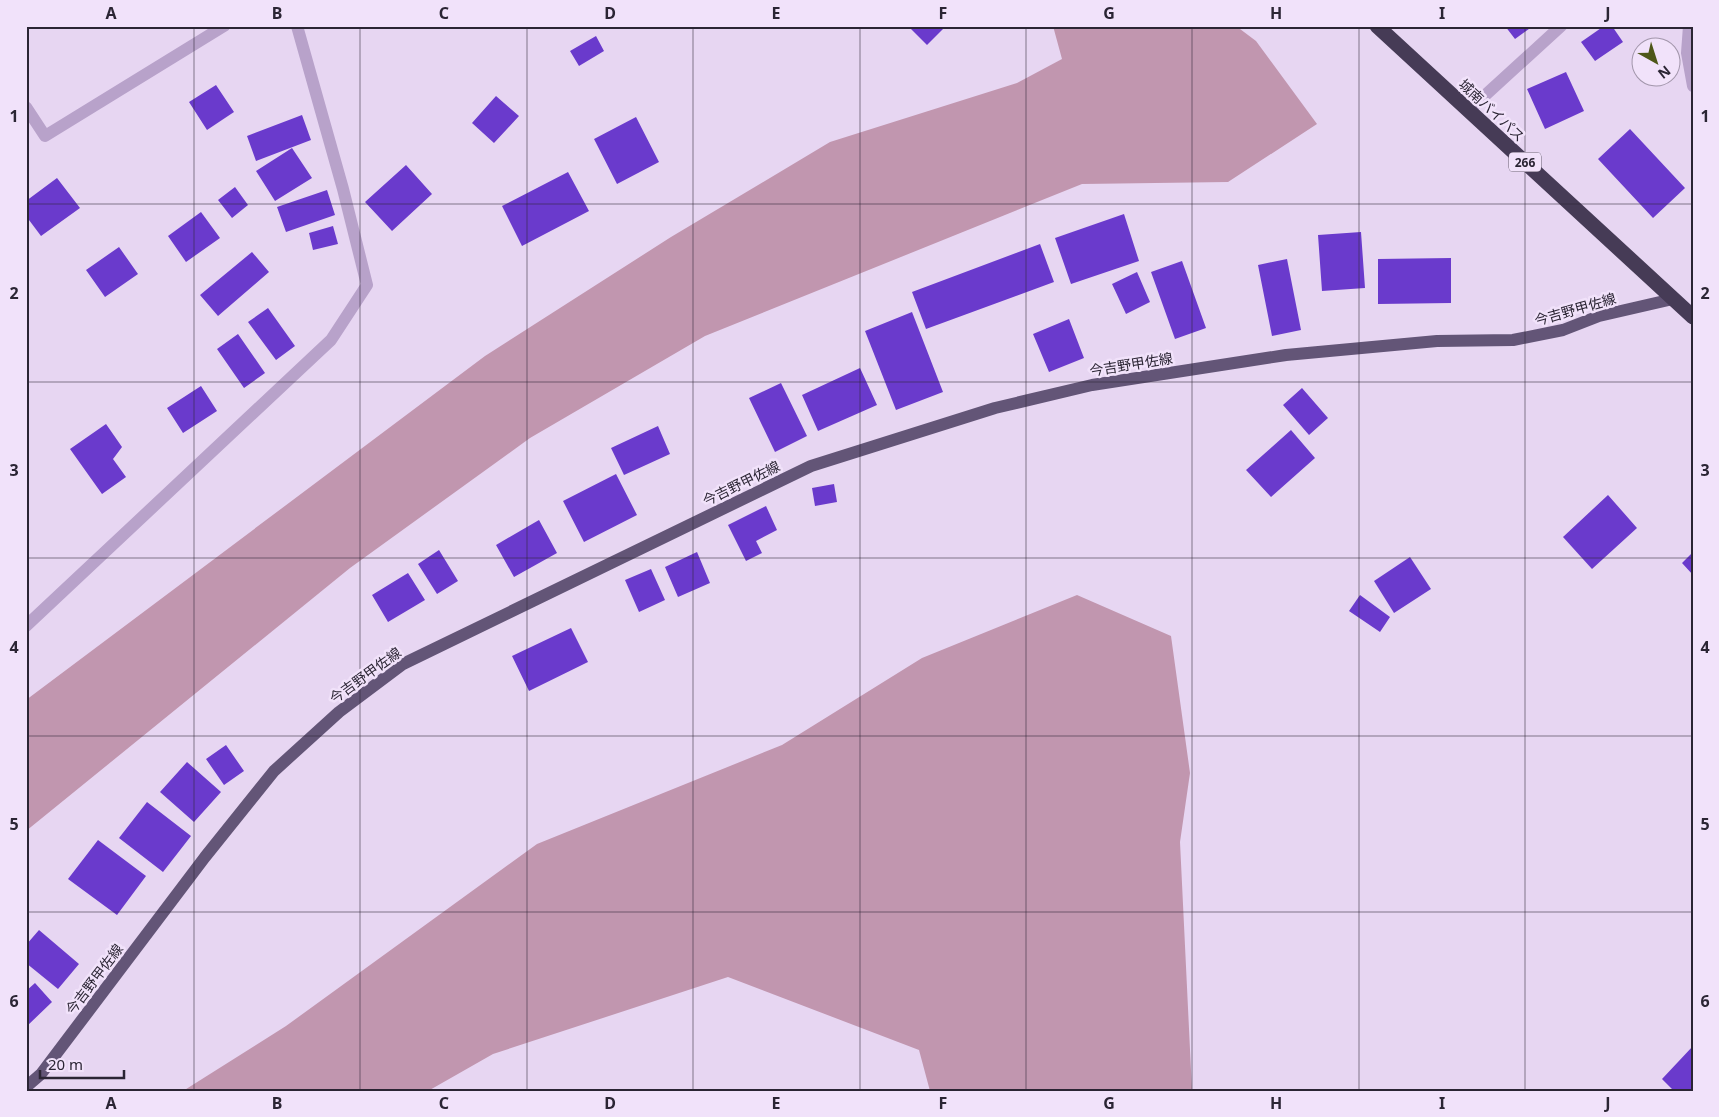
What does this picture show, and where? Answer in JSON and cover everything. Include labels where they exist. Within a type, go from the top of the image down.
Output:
[{"type":"highway","name":"城南バイパス","points":[[1377,26],[1673,299]]},
{"type":"highway","name":"266","points":[[1673,299],[1693,317]]},
{"type":"main road","name":"今吉野甲佐線","points":[[26,1087],[41,1074],[205,857],[274,771],[339,712],[403,664],[811,466],[995,408],[1092,385],[1286,355],[1437,341],[1513,340],[1563,330],[1599,316],[1673,299]]},
{"type":"street","points":[[26,107],[45,136],[224,26]]},
{"type":"street","points":[[26,626],[332,340],[367,284],[343,189],[297,26]]},
{"type":"street","points":[[1469,110],[1561,26]]},
{"type":"street","points":[[1689,26],[1687,52],[1693,86]]},
{"type":"shaded area","points":[[1053,26],[1236,26],[1256,41],[1317,124],[1228,182],[1082,184],[705,336],[530,438],[350,568],[26,831],[26,700],[485,356],[671,237],[830,142],[1017,83],[1062,59]]},
{"type":"shaded area","points":[[1077,595],[1171,636],[1190,773],[1180,842],[1192,1091],[930,1091],[919,1050],[728,977],[493,1054],[428,1091],[183,1091],[286,1026],[537,844],[782,745],[922,658]]},
{"type":"building","points":[[908,26],[946,26],[927,45]]},
{"type":"building","points":[[1505,26],[1533,26],[1515,39]]},
{"type":"building","points":[[1604,26],[1612,26],[1623,42],[1595,61],[1581,42]]},
{"type":"building","points":[[596,36],[604,51],[579,66],[570,51]]},
{"type":"building","points":[[1566,72],[1584,111],[1545,129],[1527,89]]},
{"type":"building","points":[[216,85],[234,112],[207,130],[189,102]]},
{"type":"building","points":[[496,96],[519,116],[494,143],[472,123]]},
{"type":"building","points":[[302,115],[311,140],[256,161],[247,136]]},
{"type":"building","points":[[636,117],[659,162],[617,184],[594,139]]},
{"type":"building","points":[[1630,129],[1685,188],[1653,218],[1598,159]]},
{"type":"building","points":[[292,148],[312,178],[275,201],[256,171]]},
{"type":"building","points":[[406,165],[432,194],[392,231],[365,202]]},
{"type":"building","points":[[568,172],[589,211],[522,246],[502,206]]},
{"type":"building","points":[[57,178],[80,208],[41,236],[26,216],[26,201]]},
{"type":"building","points":[[235,187],[248,205],[232,218],[218,200]]},
{"type":"building","points":[[327,190],[335,215],[286,232],[277,207]]},
{"type":"building","points":[[201,212],[220,238],[186,262],[168,236]]},
{"type":"building","points":[[1124,214],[1139,261],[1071,284],[1055,238]]},
{"type":"building","points":[[333,226],[338,244],[313,250],[309,233]]},
{"type":"building","points":[[1361,232],[1365,288],[1322,291],[1318,235]]},
{"type":"building","points":[[1040,244],[1054,282],[926,329],[912,292]]},
{"type":"building","points":[[119,247],[138,274],[105,297],[86,270]]},
{"type":"building","points":[[252,252],[269,272],[218,316],[200,295]]},
{"type":"building","points":[[1451,258],[1451,303],[1378,304],[1378,259]]},
{"type":"building","points":[[1287,259],[1301,330],[1272,336],[1258,265]]},
{"type":"building","points":[[1182,261],[1206,328],[1175,339],[1151,272]]},
{"type":"building","points":[[1137,272],[1150,302],[1126,314],[1112,284]]},
{"type":"building","points":[[268,308],[295,346],[276,360],[248,322]]},
{"type":"building","points":[[912,312],[943,392],[896,410],[865,331]]},
{"type":"building","points":[[1069,319],[1084,358],[1049,372],[1033,334]]},
{"type":"building","points":[[238,334],[265,373],[244,388],[217,349]]},
{"type":"building","points":[[860,368],[877,405],[818,431],[802,395]]},
{"type":"building","points":[[781,383],[807,436],[775,452],[749,398]]},
{"type":"building","points":[[201,386],[217,411],[183,433],[167,408]]},
{"type":"building","points":[[1302,388],[1328,418],[1309,435],[1283,405]]},
{"type":"building","points":[[106,424],[122,447],[113,459],[126,477],[102,494],[70,449]]},
{"type":"building","points":[[658,426],[670,454],[624,475],[611,448]]},
{"type":"building","points":[[1291,430],[1315,458],[1271,497],[1246,470]]},
{"type":"building","points":[[616,474],[637,515],[584,542],[563,501]]},
{"type":"building","points":[[834,484],[837,502],[815,506],[812,488]]},
{"type":"building","points":[[1608,495],[1637,528],[1592,569],[1563,537]]},
{"type":"building","points":[[766,506],[777,530],[756,541],[762,553],[746,561],[728,525]]},
{"type":"building","points":[[539,520],[557,553],[514,577],[496,545]]},
{"type":"building","points":[[439,550],[458,581],[437,594],[418,564]]},
{"type":"building","points":[[697,552],[710,583],[678,597],[665,567]]},
{"type":"building","points":[[1693,552],[1693,575],[1682,563]]},
{"type":"building","points":[[1410,557],[1431,589],[1394,613],[1374,581]]},
{"type":"building","points":[[651,569],[665,600],[639,612],[625,580]]},
{"type":"building","points":[[408,573],[425,600],[388,622],[372,595]]},
{"type":"building","points":[[1360,595],[1390,617],[1380,632],[1349,611]]},
{"type":"building","points":[[571,628],[588,662],[529,691],[512,656]]},
{"type":"building","points":[[226,745],[244,771],[224,785],[206,759]]},
{"type":"building","points":[[187,762],[221,792],[194,822],[160,792]]},
{"type":"building","points":[[147,802],[191,836],[163,872],[119,838]]},
{"type":"building","points":[[98,840],[146,876],[117,915],[68,879]]},
{"type":"building","points":[[39,930],[79,964],[58,989],[26,963],[26,945]]},
{"type":"building","points":[[35,983],[52,1002],[26,1027],[26,991]]},
{"type":"building","points":[[1693,1046],[1693,1091],[1674,1091],[1662,1079]]}]
